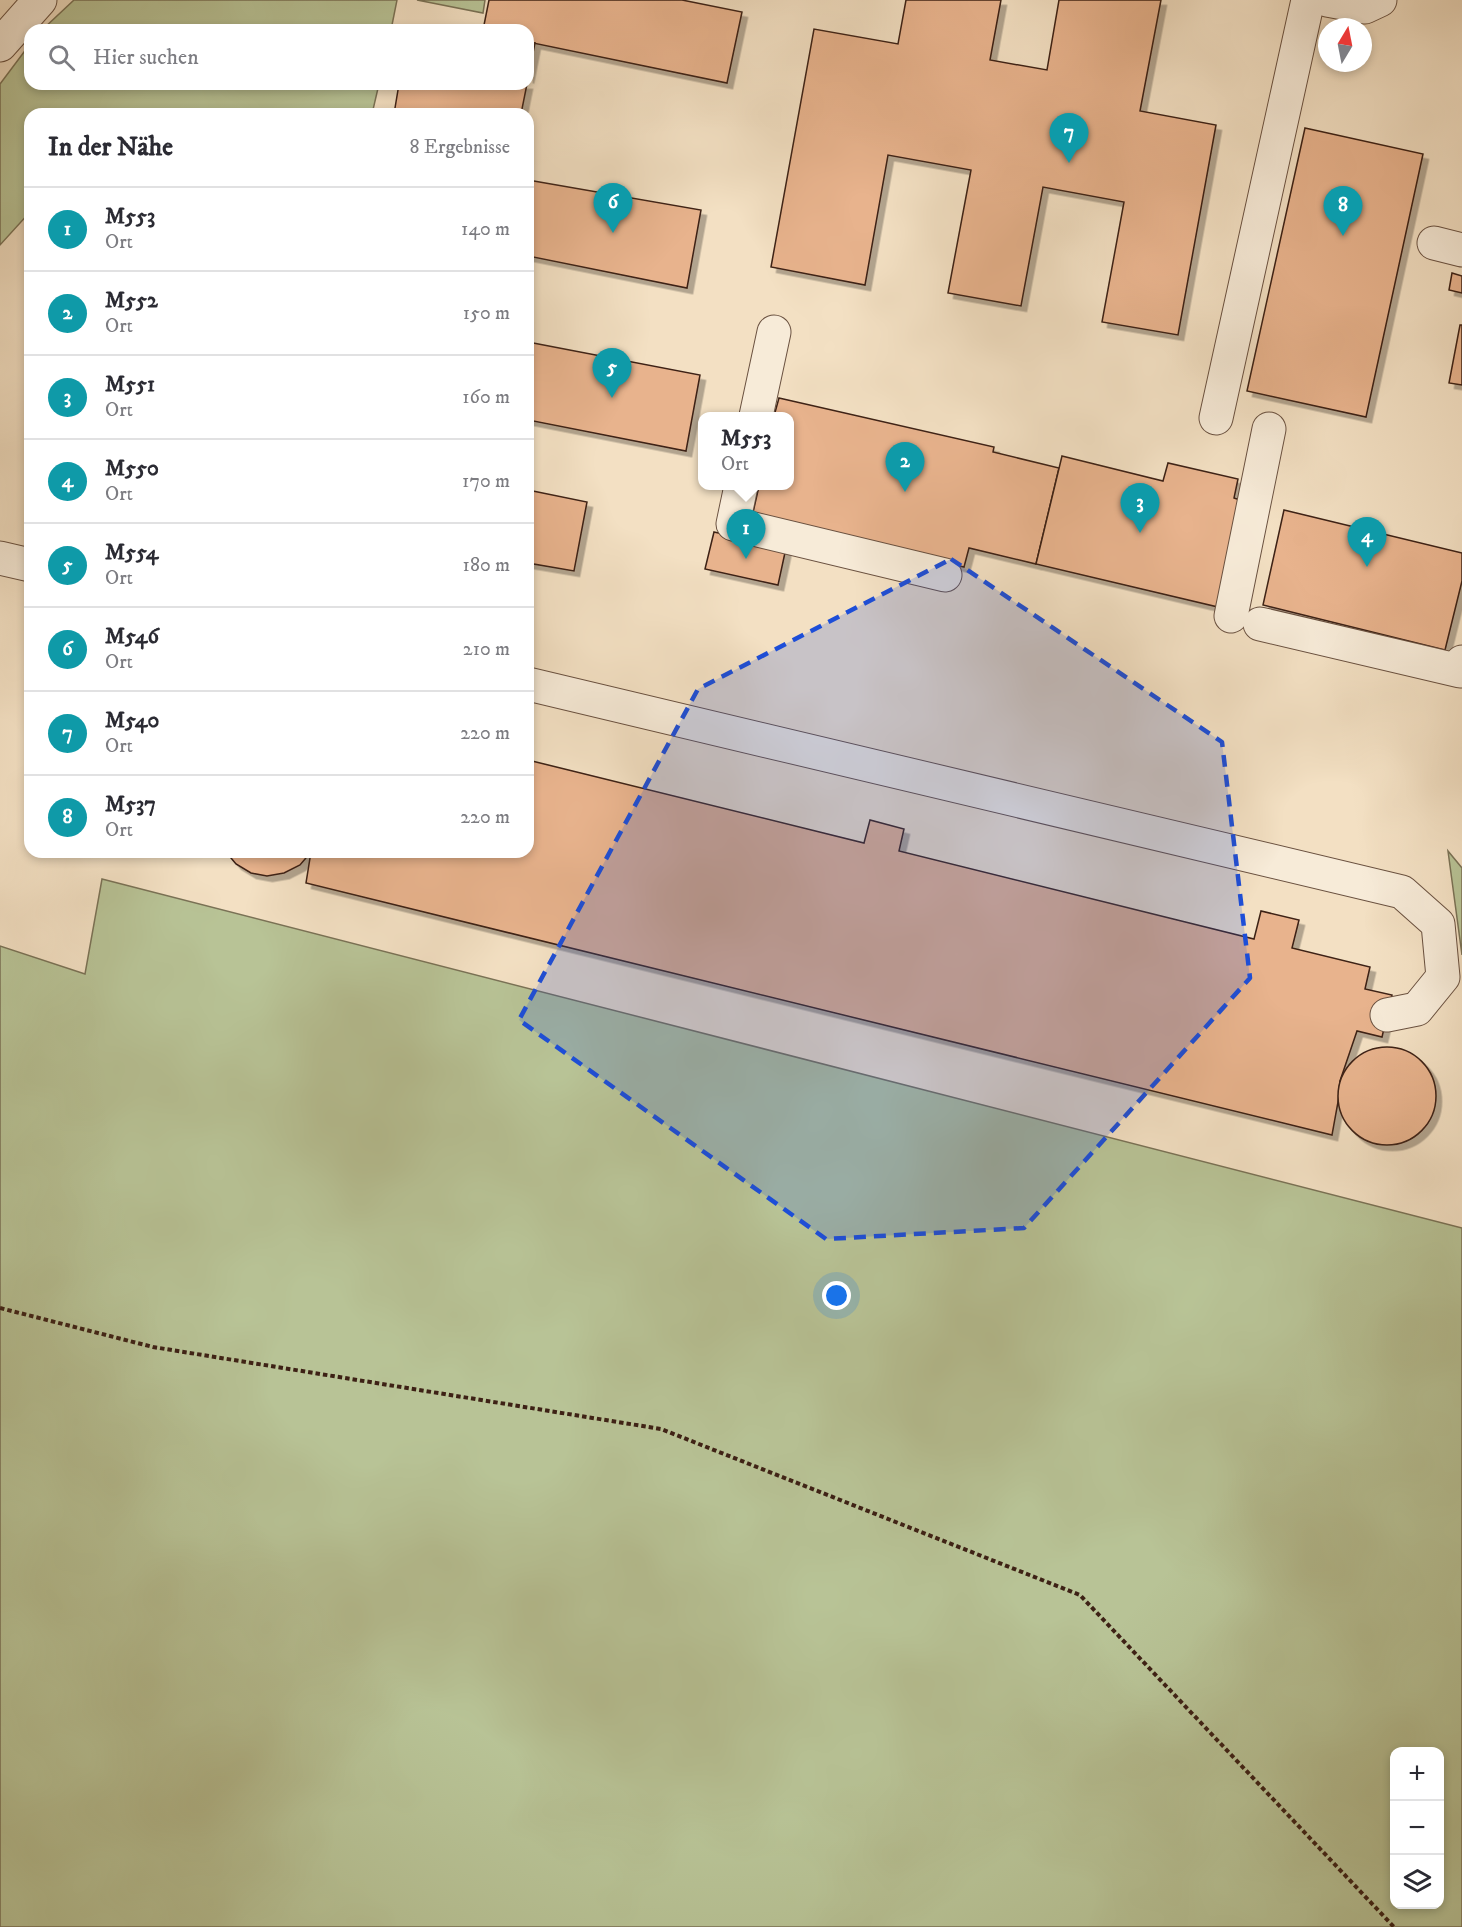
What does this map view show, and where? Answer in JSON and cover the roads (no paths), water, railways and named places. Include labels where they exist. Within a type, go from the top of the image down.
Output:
[{"type":"lane","points":[[1216,418],[1308,0]]},
{"type":"lane","points":[[1327,0],[1365,7],[1380,0]]},
{"type":"lane","points":[[757,412],[774,332]]},
{"type":"lane","points":[[1269,429],[1246,620],[1460,671],[1462,662]]},
{"type":"lane","points":[[740,490],[733,524],[945,575]]},
{"type":"lane","points":[[0,558],[24,564]]},
{"type":"lane","points":[[534,685],[1402,892],[1438,924],[1443,977],[1417,1009],[1387,1015]]},
{"type":"place","name":"M540","points":[[1069,163]]},
{"type":"place","name":"M546","points":[[613,233]]},
{"type":"place","name":"M537","points":[[1343,236]]},
{"type":"place","name":"M554","points":[[612,398]]},
{"type":"place","name":"M552","points":[[905,492]]},
{"type":"place","name":"M551","points":[[1140,533]]},
{"type":"place","name":"M553","points":[[746,559]]},
{"type":"place","name":"M550","points":[[1367,567]]}]
